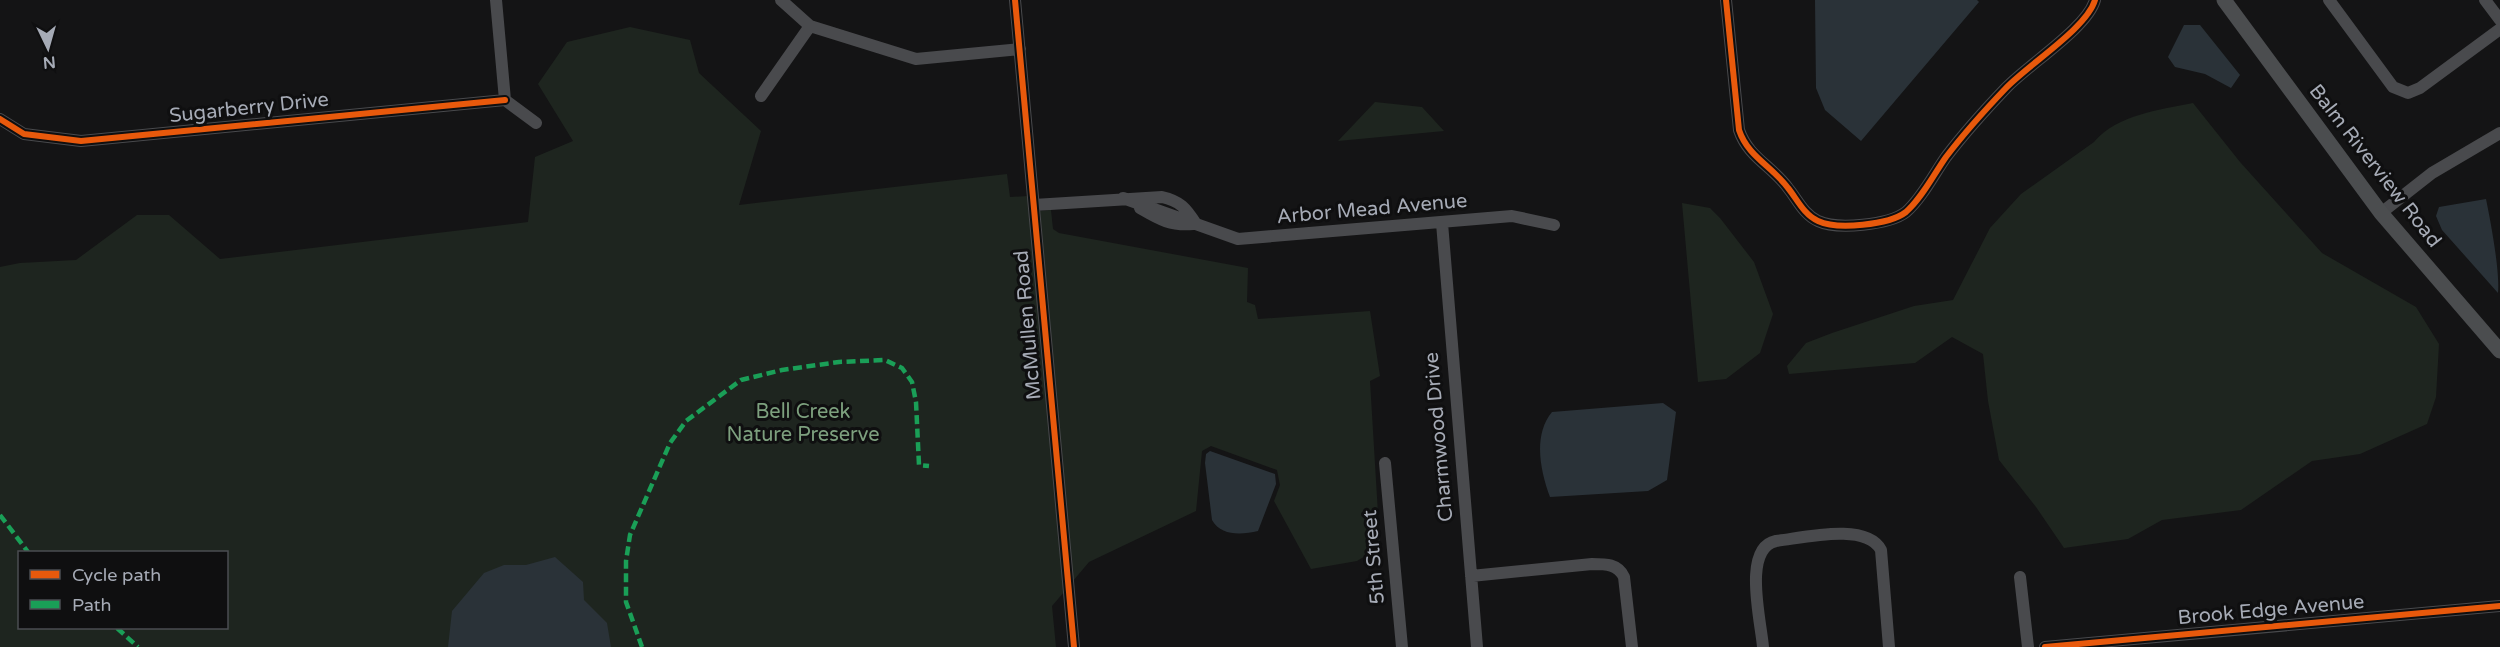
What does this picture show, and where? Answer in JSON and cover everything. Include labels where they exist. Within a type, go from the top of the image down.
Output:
[{"type":"main road","name":"Balm Riverview Road","points":[[2224,0],[2381,213],[2500,351]]},
{"type":"street","points":[[496,0],[505,100],[536,123]]},
{"type":"street","points":[[781,0],[810,26],[916,59],[1020,49]]},
{"type":"street","name":"McMullen Road","points":[[1015,0],[1074,647]]},
{"type":"street","points":[[1726,0],[1739,130],[1744,143],[1751,154],[1788,187],[1809,215],[1818,221],[1834,226],[1885,222],[1906,211],[1975,121],[2023,70],[2078,27],[2092,10],[2095,0]]},
{"type":"street","points":[[2328,0],[2393,87],[2408,93],[2420,88],[2500,28]]},
{"type":"street","points":[[2485,0],[2500,20]]},
{"type":"street","points":[[761,96],[810,26]]},
{"type":"street","name":"Sugarberry Drive","points":[[0,119],[24,135],[81,141],[505,100]]},
{"type":"street","points":[[2381,213],[2432,173],[2500,133]]},
{"type":"street","name":"Arbor Mead Avenue","points":[[1034,206],[1162,197],[1178,201],[1186,208],[1196,224]]},
{"type":"street","name":"Arbor Mead Avenue","points":[[1123,198],[1160,220],[1176,225],[1196,224],[1229,237],[1249,240],[1512,216],[1554,225]]},
{"type":"street","name":"Charmwood Drive","points":[[1442,223],[1477,647]]},
{"type":"street","name":"5th Street","points":[[1385,463],[1402,647]]},
{"type":"street","points":[[1763,647],[1755,571],[1756,558],[1761,549],[1766,544],[1776,541],[1851,534],[1866,535],[1876,542],[1881,550],[1889,647]]},
{"type":"street","points":[[1471,576],[1593,564],[1613,565],[1621,570],[1624,577],[1632,647]]},
{"type":"street","points":[[2020,577],[2028,647]]},
{"type":"street","name":"Brook Edge Avenue","points":[[2045,647],[2500,606]]},
{"type":"green space","name":"Bell Creek Nature Preserve","points":[[630,27],[690,40],[699,73],[761,131],[739,205],[1007,174],[1010,197],[1028,196],[1064,592],[1052,606],[1056,647],[0,647],[0,267],[20,263],[76,260],[137,215],[169,215],[220,259],[528,222],[535,157],[573,141],[538,84],[567,42]]},
{"type":"green space","points":[[1375,102],[1422,107],[1444,131],[1338,141]]},
{"type":"green space","points":[[2193,103],[2240,162],[2322,253],[2416,307],[2439,344],[2436,397],[2427,424],[2360,454],[2312,461],[2241,510],[2162,520],[2128,539],[2064,548],[2036,507],[1999,460],[1988,401],[1983,354],[1952,337],[1915,363],[1789,374],[1787,366],[1806,343],[1914,306],[1953,300],[1990,228],[2021,194],[2115,125],[2154,111]]},
{"type":"green space","points":[[1682,203],[1710,208],[1720,218],[1754,262],[1773,314],[1760,353],[1726,379],[1698,382]]},
{"type":"green space","points":[[1051,210],[1053,229],[1059,233],[1248,268],[1247,302],[1255,305],[1258,319],[1370,311],[1380,376],[1370,381],[1380,547],[1357,561],[1311,569],[1274,501],[1280,485],[1277,470],[1211,446],[1202,451],[1196,511],[1089,562],[1073,581],[1040,211]]},
{"type":"shaded area","points":[[1815,0],[1977,0],[1979,2],[1861,141],[1825,110],[1816,88]]},
{"type":"shaded area","points":[[2184,25],[2200,25],[2240,75],[2231,88],[2205,74],[2175,67],[2168,57]]},
{"type":"shaded area","points":[[2486,199],[2493,234],[2498,293],[2442,230],[2436,216],[2439,207]]},
{"type":"shaded area","points":[[1663,403],[1676,412],[1667,480],[1648,491],[1550,497],[1543,476],[1540,442],[1546,421],[1552,412]]},
{"type":"shaded area","points":[[1210,451],[1275,474],[1276,484],[1258,531],[1226,532],[1212,520],[1205,463],[1206,454]]},
{"type":"shaded area","points":[[555,557],[583,582],[584,600],[607,623],[611,647],[448,647],[452,611],[484,573],[504,565],[526,565]]},
{"type":"marked path","points":[[642,647],[626,602],[626,561],[630,535],[670,443],[686,421],[741,380],[782,370],[839,362],[885,360],[902,368],[912,382],[916,402],[919,465],[929,466]]},
{"type":"marked path","points":[[0,515],[27,551]]},
{"type":"marked path","points":[[118,629],[138,647]]},
{"type":"cycle path","points":[[1015,0],[1074,647]]},
{"type":"cycle path","points":[[1726,0],[1739,130],[1743,139],[1754,154],[1782,180],[1809,215],[1827,224],[1850,226],[1876,223],[1906,212],[1923,193],[1946,157],[1983,113],[2016,78],[2056,46],[2081,22],[2095,0]]},
{"type":"cycle path","points":[[0,119],[24,134],[81,141],[505,100]]},
{"type":"cycle path","points":[[2045,647],[2500,606]]}]
